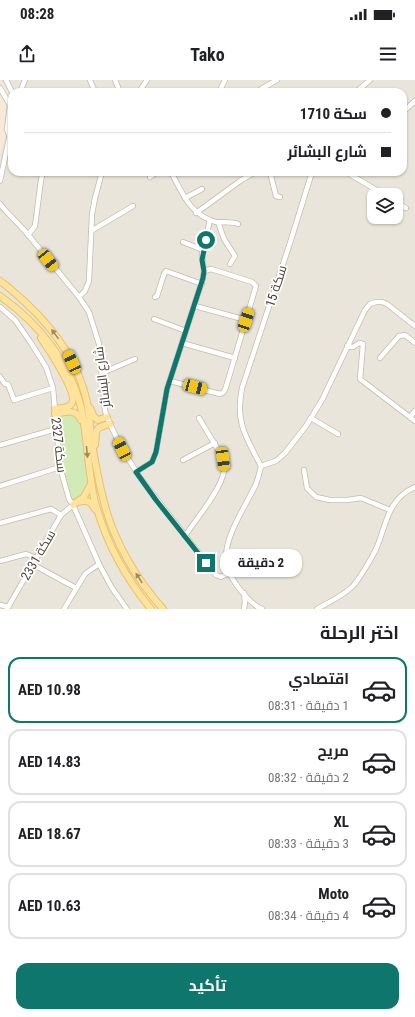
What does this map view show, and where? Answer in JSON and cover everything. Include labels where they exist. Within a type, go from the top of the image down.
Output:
[{"type":"main road","points":[[0,281],[38,314],[56,334],[68,352],[94,417],[98,420],[107,417]]},
{"type":"main road","points":[[0,293],[16,304],[46,332],[61,355],[71,375],[72,382]]},
{"type":"main road","points":[[0,296],[32,323],[49,342],[61,359],[72,382],[81,407],[91,484],[103,528]]},
{"type":"main road","points":[[32,323],[56,360],[66,379],[73,398],[73,403],[70,406],[55,412]]},
{"type":"main road","points":[[86,400],[105,507],[114,532],[132,566],[163,609]]},
{"type":"main road","points":[[55,412],[75,412],[79,415],[85,430]]},
{"type":"main road","points":[[95,455],[97,429],[98,427],[110,424]]},
{"type":"main road","points":[[75,504],[84,497],[91,484]]},
{"type":"main road","points":[[75,504],[85,500],[92,504],[114,554],[124,572],[151,609]]},
{"type":"street","points":[[263,88],[277,80]]},
{"type":"street","points":[[361,88],[370,80]]},
{"type":"street","points":[[0,88],[8,102]]},
{"type":"street","points":[[407,108],[415,101]]},
{"type":"street","points":[[8,121],[8,132]]},
{"type":"street","points":[[0,181],[8,139]]},
{"type":"street","points":[[28,235],[35,226],[42,176]]},
{"type":"street","points":[[79,297],[85,291],[89,281],[91,231],[95,198],[101,176]]},
{"type":"street","points":[[173,176],[185,198],[196,213],[210,220],[238,224]]},
{"type":"street","points":[[196,213],[248,176]]},
{"type":"street","points":[[271,176],[276,196],[280,197]]},
{"type":"street","name":"سكة 15","points":[[261,466],[245,435],[239,414],[242,388],[311,176]]},
{"type":"street","points":[[353,176],[373,188]]},
{"type":"street","points":[[185,198],[202,189]]},
{"type":"street","name":"شارع البشائر","points":[[0,204],[2,210],[28,235],[79,297],[89,312],[94,324],[98,344],[105,411],[110,424],[136,472],[156,500],[216,575],[221,577],[229,573]]},
{"type":"street","points":[[91,231],[133,206]]},
{"type":"street","points":[[136,472],[148,465],[154,458],[170,380],[202,284],[204,271],[202,260],[203,250],[210,220]]},
{"type":"street","points":[[218,222],[224,239],[235,256],[230,264]]},
{"type":"street","points":[[183,242],[203,250]]},
{"type":"street","points":[[170,380],[220,394],[224,392],[226,387],[256,286],[252,282],[211,269],[204,271]]},
{"type":"street","points":[[155,297],[157,296],[166,272],[202,284]]},
{"type":"street","points":[[262,609],[254,606],[235,584],[229,573],[226,562],[226,552],[229,541],[256,483],[261,466],[276,461],[285,453],[311,418],[322,400],[365,310],[370,304],[382,302],[387,304],[415,326]]},
{"type":"street","points":[[195,306],[246,320]]},
{"type":"street","name":"سكة 2327","points":[[0,307],[15,320],[32,343],[46,367],[53,388],[60,467],[69,499],[75,504],[99,564],[112,588],[127,609]]},
{"type":"street","points":[[154,319],[186,330]]},
{"type":"street","points":[[380,358],[399,336],[405,335],[415,343]]},
{"type":"street","points":[[182,343],[235,358]]},
{"type":"street","points":[[347,346],[353,347],[362,343],[363,344],[360,379],[415,420]]},
{"type":"street","points":[[102,373],[135,359]]},
{"type":"street","points":[[0,376],[5,384],[8,384],[14,400],[53,388]]},
{"type":"street","points":[[410,417],[415,411]]},
{"type":"street","points":[[185,536],[219,486],[224,467],[223,459],[215,443],[199,418]]},
{"type":"street","points":[[311,418],[338,434]]},
{"type":"street","points":[[0,445],[56,429]]},
{"type":"street","points":[[183,460],[215,443]]},
{"type":"street","points":[[0,486],[60,467]]},
{"type":"street","points":[[304,470],[307,488],[316,496],[330,500],[361,498],[390,510]]},
{"type":"street","points":[[312,609],[317,609],[353,586],[376,548],[390,510],[402,495],[415,487]]},
{"type":"street","name":"سكة 2331","points":[[7,608],[61,515],[75,504]]},
{"type":"street","points":[[0,523],[51,509],[61,515]]},
{"type":"street","points":[[0,561],[26,554],[36,558]]},
{"type":"street","points":[[32,564],[76,588]]},
{"type":"street","points":[[64,609],[85,574],[99,564]]},
{"type":"street","points":[[244,593],[244,609]]},
{"type":"street","points":[[0,605],[7,608]]},
{"type":"shaded area","points":[[0,80],[415,80],[415,609],[0,609]]},
{"type":"shaded area","points":[[0,80],[8,95],[8,126],[0,156]]},
{"type":"green space","points":[[69,412],[81,421],[89,488],[73,504],[64,485],[58,449],[55,415]]},
{"type":"route","points":[[206,240],[202,255],[204,271],[203,278],[167,389],[156,452],[152,462],[136,472],[156,500],[206,563]]}]
